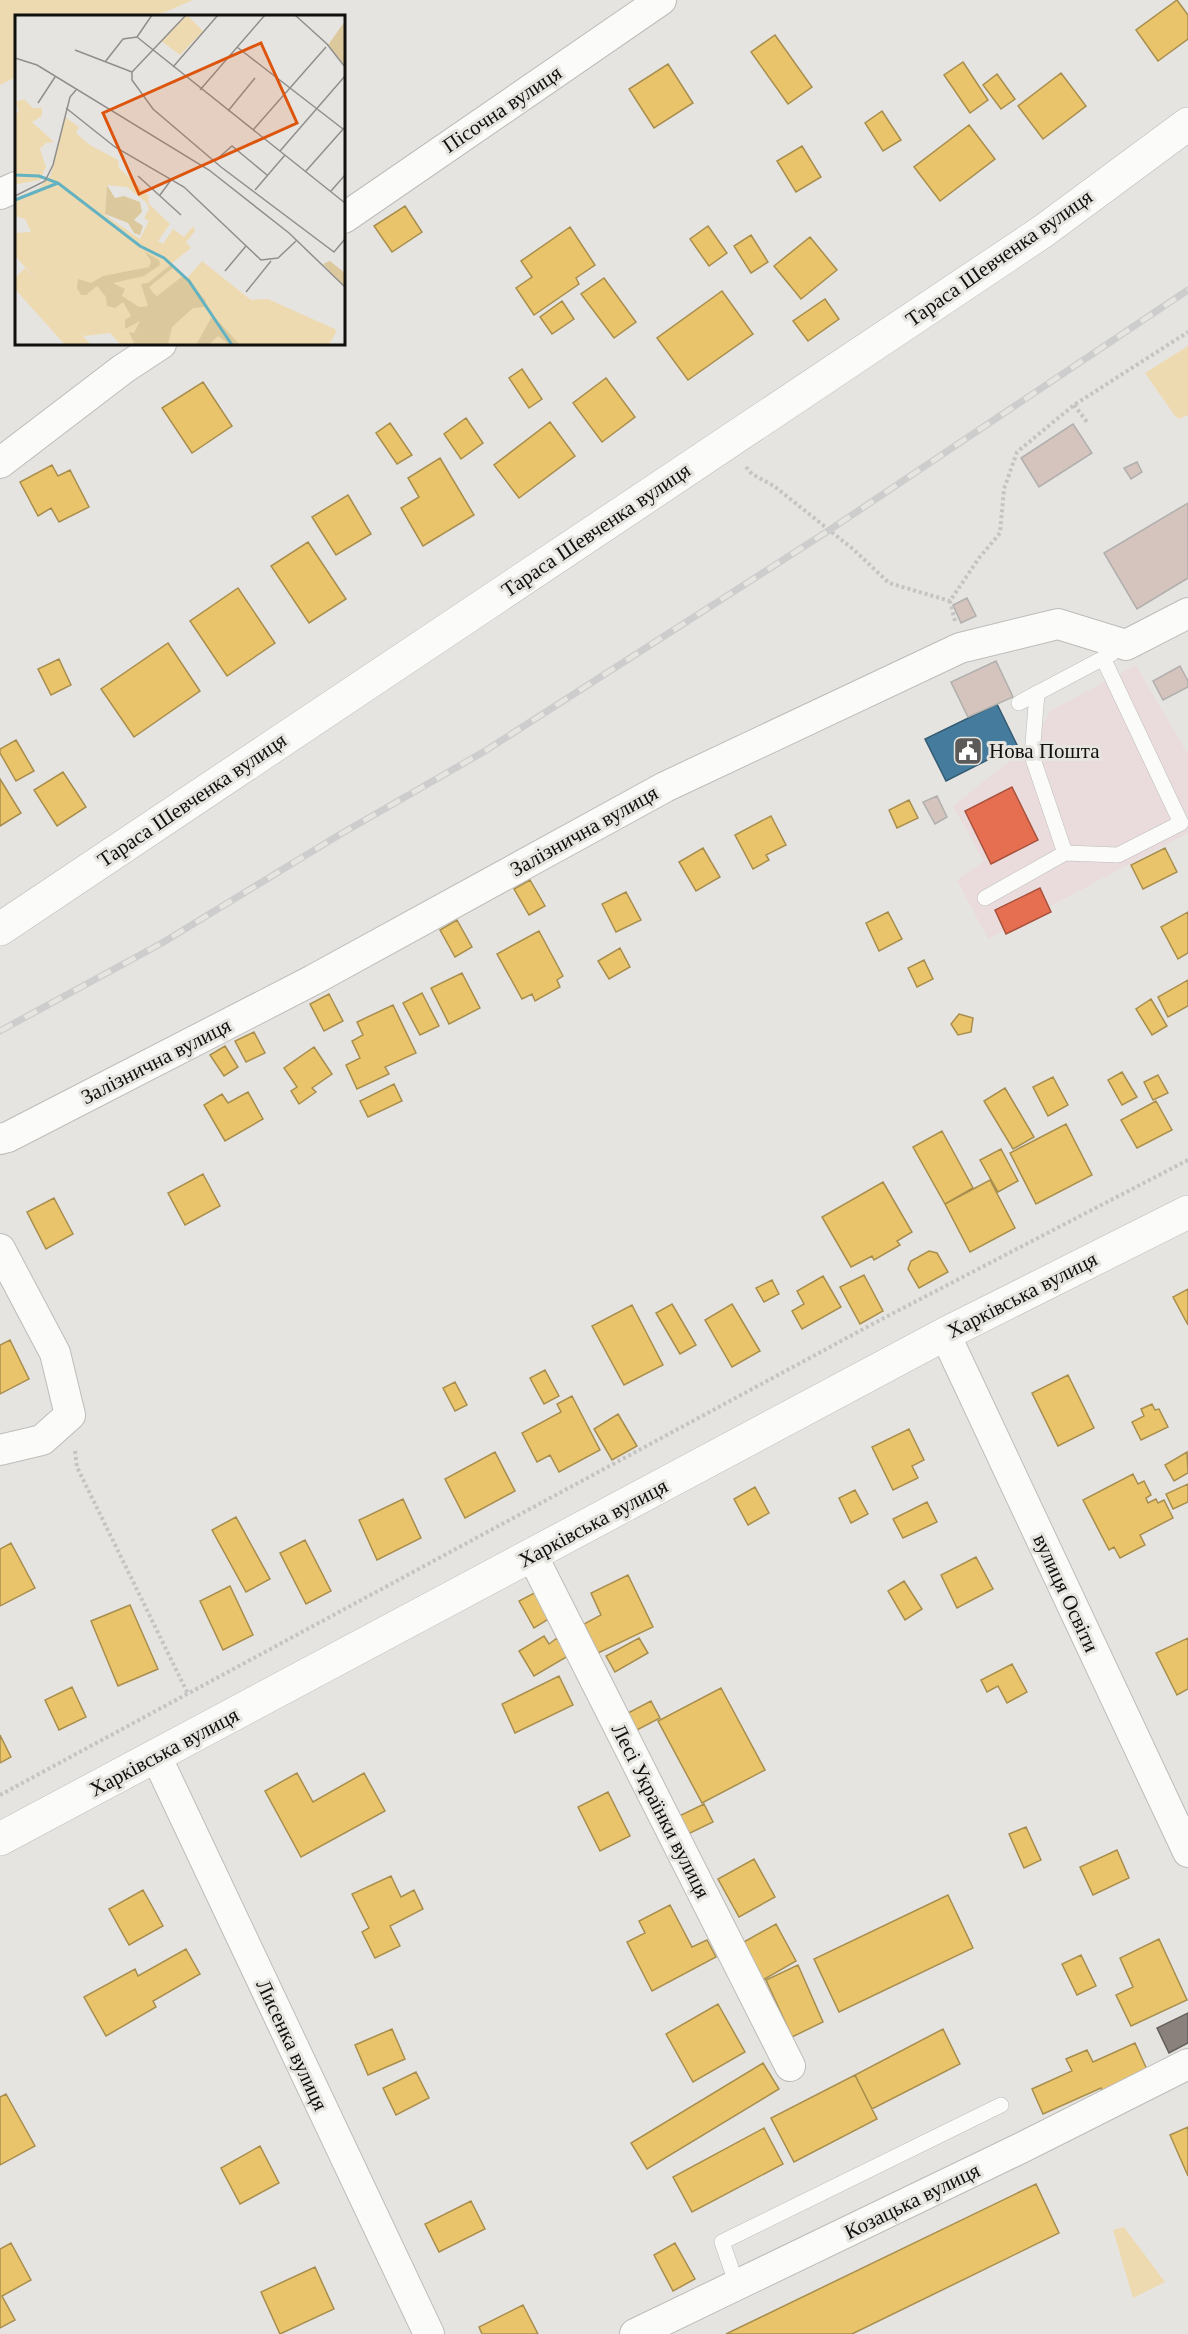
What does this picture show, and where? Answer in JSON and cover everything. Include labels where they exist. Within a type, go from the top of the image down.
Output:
[{"type":"street","name":"Пісочна вулиця","points":[[345,217],[660,0]]},
{"type":"street","name":"Тараса Шевченка вулиця","points":[[0,929],[1042,232],[1188,124]]},
{"type":"street","points":[[0,194],[15,187]]},
{"type":"street","points":[[0,463],[123,369],[159,345]]},
{"type":"street","points":[[1115,651],[1188,614]]},
{"type":"street","name":"Залізнична вулиця","points":[[0,1139],[8,1137],[313,980],[665,787],[960,648],[1058,624],[1115,651]]},
{"type":"street","name":"Харківська вулиця","points":[[0,1839],[945,1334],[1188,1212]]},
{"type":"street","points":[[0,1249],[55,1353],[70,1415],[42,1440],[0,1450]]},
{"type":"street","name":"вулиця Освіти","points":[[945,1334],[1188,1852]]},
{"type":"street","name":"Лесі Українки вулиця","points":[[532,1555],[790,2066]]},
{"type":"street","name":"Лисенка вулиця","points":[[156,1756],[429,2334]]},
{"type":"street","name":"Козацька вулиця","points":[[635,2334],[1021,2148],[1188,2064]]},
{"type":"lane","points":[[985,898],[1065,853],[1118,855],[1181,823],[1115,651],[1019,703]]},
{"type":"lane","points":[[1037,693],[1032,756],[1065,853]]},
{"type":"lane","points":[[737,2285],[722,2242],[1001,2105]]},
{"type":"path","points":[[960,648],[950,601],[979,558],[1000,533],[1004,489],[1017,452],[1074,405],[1188,332]]},
{"type":"path","points":[[1074,405],[1087,422]]},
{"type":"path","points":[[725,444],[752,474],[774,486],[853,549],[889,583],[950,601]]},
{"type":"path","points":[[0,1795],[880,1320],[1188,1160]]},
{"type":"path","points":[[70,1415],[77,1467],[188,1694]]},
{"type":"shaded area","points":[[0,0],[193,0],[158,15],[15,15],[15,78],[0,85]]},
{"type":"shaded area","points":[[1188,346],[1188,415],[1179,419],[1145,373]]},
{"type":"shaded area","points":[[1136,665],[1188,755],[1188,833],[988,939],[957,880],[984,861],[953,806],[1036,740],[1050,711]]},
{"type":"shaded area","points":[[1124,2227],[1165,2282],[1133,2298],[1113,2230]]},
{"type":"building: Житло","points":[[1177,0],[1188,15],[1188,39],[1158,61],[1136,30]]},
{"type":"building: Житло","points":[[775,35],[812,87],[788,104],[751,52]]},
{"type":"building: Житло","points":[[963,62],[988,100],[970,113],[944,75]]},
{"type":"building: Житло","points":[[668,64],[693,103],[654,128],[629,89]]},
{"type":"building: Житло","points":[[1061,73],[1086,106],[1043,139],[1018,106]]},
{"type":"building: Житло","points":[[997,74],[1015,99],[1001,109],[983,85]]},
{"type":"building: Житло","points":[[882,111],[901,140],[883,151],[865,123]]},
{"type":"building: Житло","points":[[969,125],[995,159],[940,201],[914,167]]},
{"type":"building: Житло","points":[[802,146],[821,177],[796,192],[777,161]]},
{"type":"building: Житло","points":[[405,206],[422,232],[392,252],[374,226]]},
{"type":"building: Житло","points":[[708,226],[727,253],[709,266],[690,239]]},
{"type":"building: Житло","points":[[570,227],[595,265],[576,278],[579,284],[534,315],[516,288],[532,277],[521,261]]},
{"type":"building: Житло","points":[[751,235],[768,262],[751,273],[734,246]]},
{"type":"building: Житло","points":[[810,237],[837,270],[801,299],[774,266]]},
{"type":"building: Житло","points":[[604,278],[636,322],[614,338],[581,294]]},
{"type":"building: Житло","points":[[722,291],[753,334],[688,380],[657,338]]},
{"type":"building: Житло","points":[[825,299],[839,319],[808,341],[793,321]]},
{"type":"building: Житло","points":[[562,301],[574,319],[552,334],[540,317]]},
{"type":"building: Житло","points":[[522,369],[542,399],[529,408],[509,378]]},
{"type":"building: Житло","points":[[606,378],[635,417],[602,442],[573,403]]},
{"type":"building: Житло","points":[[203,382],[232,426],[192,453],[162,408]]},
{"type":"building: Житло","points":[[466,418],[483,443],[461,459],[444,434]]},
{"type":"building: Житло","points":[[550,422],[575,456],[519,498],[494,465]]},
{"type":"building: Житло","points":[[390,423],[412,455],[397,464],[376,433]]},
{"type":"building: Житло","points":[[440,458],[474,515],[423,546],[401,508],[419,497],[408,478]]},
{"type":"building: Житло","points":[[52,465],[58,476],[70,470],[89,507],[59,522],[51,508],[38,516],[20,482]]},
{"type":"building: Житло","points":[[348,495],[371,534],[336,555],[312,517]]},
{"type":"building: Житло","points":[[308,542],[346,599],[309,623],[271,566]]},
{"type":"building: Житло","points":[[238,588],[275,643],[227,676],[190,621]]},
{"type":"building: Житло","points":[[168,643],[200,691],[134,737],[101,689]]},
{"type":"building: Житло","points":[[59,659],[71,685],[51,695],[38,669]]},
{"type":"building: Житло","points":[[16,740],[34,771],[16,781],[0,749]]},
{"type":"building: Житло","points":[[63,772],[86,807],[57,826],[34,790]]},
{"type":"building: Житло","points":[[0,779],[21,813],[0,826]]},
{"type":"building: Житло","points":[[909,800],[918,818],[897,828],[889,810]]},
{"type":"building: Житло","points":[[771,816],[786,845],[766,855],[769,860],[753,869],[735,835]]},
{"type":"building: Житло","points":[[703,848],[720,877],[696,891],[679,862]]},
{"type":"building: Житло","points":[[1165,848],[1177,872],[1143,889],[1131,865]]},
{"type":"building: Житло","points":[[530,880],[545,906],[529,915],[514,889]]},
{"type":"building: Житло","points":[[626,892],[641,920],[616,932],[602,904]]},
{"type":"building: Житло","points":[[888,912],[902,939],[879,951],[866,923]]},
{"type":"building: Житло","points":[[1188,912],[1188,953],[1178,959],[1161,927]]},
{"type":"building: Житло","points":[[457,920],[472,947],[455,957],[440,930]]},
{"type":"building: Житло","points":[[539,931],[563,976],[557,980],[560,987],[535,1001],[532,994],[522,999],[497,954]]},
{"type":"building: Житло","points":[[620,948],[630,967],[609,979],[598,961]]},
{"type":"building: Житло","points":[[924,960],[933,979],[917,987],[908,968]]},
{"type":"building: Житло","points":[[462,973],[480,1008],[449,1024],[431,988]]},
{"type":"building: Житло","points":[[1188,980],[1188,1006],[1168,1017],[1158,997]]},
{"type":"building: Житло","points":[[422,993],[439,1026],[420,1035],[403,1003]]},
{"type":"building: Житло","points":[[329,994],[343,1021],[324,1031],[310,1004]]},
{"type":"building: Житло","points":[[1151,999],[1167,1026],[1152,1035],[1136,1009]]},
{"type":"building: Житло","points":[[393,1005],[416,1053],[385,1067],[389,1074],[357,1089],[346,1065],[360,1058],[352,1041],[363,1035],[357,1022]]},
{"type":"building: Житло","points":[[959,1014],[973,1018],[971,1032],[958,1035],[951,1024]]},
{"type":"building: Житло","points":[[254,1032],[265,1053],[246,1062],[235,1041]]},
{"type":"building: Житло","points":[[225,1046],[238,1067],[224,1076],[210,1055]]},
{"type":"building: Житло","points":[[314,1047],[332,1074],[312,1088],[316,1092],[299,1104],[291,1091],[297,1087],[284,1068]]},
{"type":"building: Житло","points":[[1122,1072],[1137,1097],[1122,1105],[1108,1080]]},
{"type":"building: Житло","points":[[1158,1075],[1168,1093],[1153,1100],[1144,1082]]},
{"type":"building: Житло","points":[[1053,1077],[1068,1105],[1048,1116],[1033,1087]]},
{"type":"building: Житло","points":[[394,1084],[402,1101],[368,1117],[360,1101]]},
{"type":"building: Житло","points":[[1005,1088],[1034,1137],[1013,1149],[984,1101]]},
{"type":"building: Житло","points":[[248,1092],[263,1119],[225,1141],[204,1105],[222,1094],[228,1103]]},
{"type":"building: Житло","points":[[1156,1101],[1172,1130],[1137,1148],[1121,1120]]},
{"type":"building: Житло","points":[[1066,1124],[1092,1175],[1036,1204],[1010,1153]]},
{"type":"building: Житло","points":[[942,1131],[973,1188],[945,1204],[913,1147]]},
{"type":"building: Житло","points":[[1001,1149],[1018,1181],[998,1192],[980,1160]]},
{"type":"building: Житло","points":[[203,1174],[220,1206],[185,1225],[168,1193]]},
{"type":"building: Житло","points":[[990,1180],[1015,1228],[970,1252],[945,1204]]},
{"type":"building: Житло","points":[[883,1182],[912,1232],[897,1241],[900,1245],[874,1260],[872,1256],[851,1267],[822,1217]]},
{"type":"building: Житло","points":[[54,1198],[73,1234],[46,1249],[27,1212]]},
{"type":"building: Житло","points":[[929,1251],[937,1253],[948,1272],[919,1288],[908,1269],[911,1261]]},
{"type":"building: Житло","points":[[864,1275],[883,1311],[860,1324],[840,1287]]},
{"type":"building: Житло","points":[[823,1276],[841,1307],[802,1329],[792,1311],[804,1304],[797,1291]]},
{"type":"building: Житло","points":[[772,1280],[779,1294],[764,1302],[756,1288]]},
{"type":"building: Житло","points":[[1188,1289],[1188,1325],[1173,1297]]},
{"type":"building: Житло","points":[[672,1304],[696,1345],[680,1354],[656,1313]]},
{"type":"building: Житло","points":[[732,1304],[760,1351],[732,1367],[705,1320]]},
{"type":"building: Житло","points":[[632,1305],[663,1365],[624,1385],[592,1326]]},
{"type":"building: Житло","points":[[10,1340],[29,1379],[0,1394],[0,1345]]},
{"type":"building: Житло","points":[[545,1370],[559,1396],[544,1404],[530,1378]]},
{"type":"building: Житло","points":[[1068,1375],[1094,1428],[1058,1446],[1032,1393]]},
{"type":"building: Житло","points":[[455,1382],[467,1405],[455,1411],[443,1388]]},
{"type":"building: Житло","points":[[572,1396],[600,1450],[559,1472],[550,1455],[537,1462],[522,1433],[561,1412],[557,1404]]},
{"type":"building: Житло","points":[[1152,1404],[1155,1410],[1159,1409],[1168,1427],[1141,1440],[1132,1422],[1144,1416],[1141,1409]]},
{"type":"building: Житло","points":[[618,1414],[637,1446],[612,1460],[594,1429]]},
{"type":"building: Житло","points":[[909,1429],[924,1460],[912,1466],[918,1478],[893,1490],[872,1447]]},
{"type":"building: Житло","points":[[495,1452],[515,1491],[465,1518],[445,1479]]},
{"type":"building: Житло","points":[[1187,1452],[1188,1473],[1174,1481],[1165,1465]]},
{"type":"building: Житло","points":[[1133,1474],[1138,1484],[1144,1481],[1151,1495],[1146,1498],[1148,1503],[1156,1499],[1158,1503],[1164,1500],[1173,1518],[1140,1535],[1145,1545],[1120,1558],[1114,1547],[1109,1550],[1083,1500]]},
{"type":"building: Житло","points":[[1188,1484],[1188,1502],[1173,1509],[1166,1494]]},
{"type":"building: Житло","points":[[755,1487],[769,1513],[748,1525],[734,1499]]},
{"type":"building: Житло","points":[[855,1490],[868,1514],[851,1523],[839,1498]]},
{"type":"building: Житло","points":[[403,1499],[421,1538],[377,1560],[359,1520]]},
{"type":"building: Житло","points":[[927,1502],[937,1522],[903,1538],[893,1519]]},
{"type":"building: Житло","points":[[236,1517],[270,1579],[246,1592],[212,1530]]},
{"type":"building: Житло","points":[[305,1540],[331,1591],[306,1604],[280,1553]]},
{"type":"building: Житло","points":[[11,1543],[35,1588],[0,1606],[0,1549]]},
{"type":"building: Житло","points":[[976,1557],[993,1589],[957,1608],[941,1575]]},
{"type":"building: Житло","points":[[628,1575],[653,1627],[598,1653],[584,1624],[601,1615],[591,1593]]},
{"type":"building: Житло","points":[[904,1581],[922,1609],[905,1620],[888,1591]]},
{"type":"building: Житло","points":[[230,1586],[253,1635],[223,1650],[200,1601]]},
{"type":"building: Житло","points":[[538,1591],[552,1617],[534,1628],[519,1601]]},
{"type":"building: Житло","points":[[130,1605],[158,1669],[118,1686],[91,1621]]},
{"type":"building: Житло","points":[[544,1636],[549,1644],[557,1638],[568,1656],[534,1676],[519,1651]]},
{"type":"building: Житло","points":[[639,1638],[648,1653],[615,1672],[606,1656]]},
{"type":"building: Житло","points":[[1188,1638],[1188,1689],[1177,1695],[1156,1653]]},
{"type":"building: Житло","points":[[1012,1664],[1027,1692],[1007,1703],[998,1686],[987,1692],[981,1680]]},
{"type":"building: Житло","points":[[559,1676],[573,1705],[515,1733],[502,1704]]},
{"type":"building: Житло","points":[[72,1687],[86,1717],[59,1730],[45,1700]]},
{"type":"building: Житло","points":[[721,1688],[765,1770],[702,1803],[658,1721]]},
{"type":"building: Житло","points":[[651,1701],[660,1718],[635,1731],[626,1714]]},
{"type":"building: Житло","points":[[0,1735],[11,1757],[0,1763]]},
{"type":"building: Житло","points":[[297,1773],[313,1802],[364,1773],[385,1811],[301,1857],[265,1791]]},
{"type":"building: Житло","points":[[608,1792],[630,1836],[600,1851],[578,1807]]},
{"type":"building: Житло","points":[[704,1804],[713,1822],[686,1835],[677,1817]]},
{"type":"building: Житло","points":[[1026,1827],[1041,1860],[1024,1868],[1009,1834]]},
{"type":"building: Житло","points":[[1117,1850],[1129,1878],[1093,1895],[1080,1867]]},
{"type":"building: Житло","points":[[754,1859],[775,1897],[739,1917],[718,1879]]},
{"type":"building: Житло","points":[[391,1876],[401,1897],[414,1890],[423,1909],[390,1926],[400,1946],[375,1958],[362,1932],[369,1928],[352,1894]]},
{"type":"building: Житло","points":[[143,1890],[163,1926],[129,1945],[109,1909]]},
{"type":"building: Житло","points":[[948,1895],[973,1948],[839,2012],[814,1959]]},
{"type":"building: Житло","points":[[670,1905],[692,1947],[707,1940],[716,1957],[652,1991],[627,1942],[645,1933],[639,1921]]},
{"type":"building: Житло","points":[[776,1924],[796,1961],[763,1980],[742,1943]]},
{"type":"building: Житло","points":[[1159,1939],[1187,2000],[1131,2026],[1116,1995],[1133,1987],[1120,1958]]},
{"type":"building: Житло","points":[[186,1949],[200,1974],[153,2001],[156,2007],[106,2036],[84,1997],[135,1969],[138,1976]]},
{"type":"building: Житло","points":[[1081,1955],[1096,1986],[1077,1995],[1062,1964]]},
{"type":"building: Житло","points":[[798,1965],[823,2022],[792,2037],[766,1980]]},
{"type":"building: Житло","points":[[718,2004],[745,2052],[693,2082],[666,2034]]},
{"type":"building: Житло","points":[[392,2029],[405,2059],[368,2075],[355,2045]]},
{"type":"building: Житло","points":[[943,2029],[960,2064],[872,2109],[855,2075]]},
{"type":"building: Житло","points":[[1135,2043],[1149,2074],[1104,2094],[1101,2088],[1043,2114],[1032,2089],[1072,2071],[1066,2059],[1087,2050],[1093,2062]]},
{"type":"building: Житло","points":[[763,2063],[779,2089],[647,2169],[631,2143]]},
{"type":"building: Житло","points":[[416,2072],[429,2098],[396,2115],[383,2088]]},
{"type":"building: Житло","points":[[855,2075],[877,2119],[794,2162],[771,2118]]},
{"type":"building: Житло","points":[[6,2094],[35,2146],[0,2165],[0,2097]]},
{"type":"building: Житло","points":[[1188,2127],[1188,2176],[1170,2135]]},
{"type":"building: Житло","points":[[764,2128],[783,2164],[692,2212],[673,2177]]},
{"type":"building: Житло","points":[[260,2146],[279,2183],[240,2204],[221,2168]]},
{"type":"building: Житло","points":[[1036,2184],[1059,2233],[852,2334],[726,2334]]},
{"type":"building: Житло","points":[[471,2201],[485,2229],[439,2252],[425,2224]]},
{"type":"building: Житло","points":[[11,2243],[31,2280],[2,2296],[15,2320],[0,2328],[0,2249]]},
{"type":"building: Житло","points":[[675,2243],[695,2279],[673,2291],[654,2255]]},
{"type":"building: Житло","points":[[315,2267],[334,2309],[280,2334],[261,2292]]},
{"type":"building: Житло","points":[[523,2305],[538,2334],[482,2334],[479,2327]]},
{"type":"building: Торгівля","points":[[1012,787],[1038,840],[991,864],[965,811]]},
{"type":"building: Торгівля","points":[[1040,888],[1051,912],[1006,934],[995,910]]},
{"type":"building: Установи","points":[[997,704],[1017,745],[946,781],[925,739]]},
{"type":"building: Промзона","points":[[1188,2013],[1188,2043],[1169,2053],[1157,2028]]},
{"type":"building: Інше","points":[[1073,424],[1092,453],[1039,487],[1021,458]]},
{"type":"building: Інше","points":[[1137,462],[1142,472],[1131,479],[1124,468]]},
{"type":"building: Інше","points":[[1188,503],[1188,578],[1137,609],[1104,553]]},
{"type":"building: Інше","points":[[967,598],[976,616],[961,623],[953,605]]},
{"type":"building: Інше","points":[[996,661],[1013,697],[968,717],[951,682]]},
{"type":"building: Інше","points":[[1180,666],[1188,681],[1188,687],[1163,700],[1153,681]]},
{"type":"building: Інше","points":[[937,796],[947,817],[935,824],[923,802]]},
{"type":"railway","points":[[0,1031],[162,943],[339,835],[485,751],[828,531],[1188,290]]},
{"type":"place","name":"Нова Пошта","points":[[968,751]]}]
